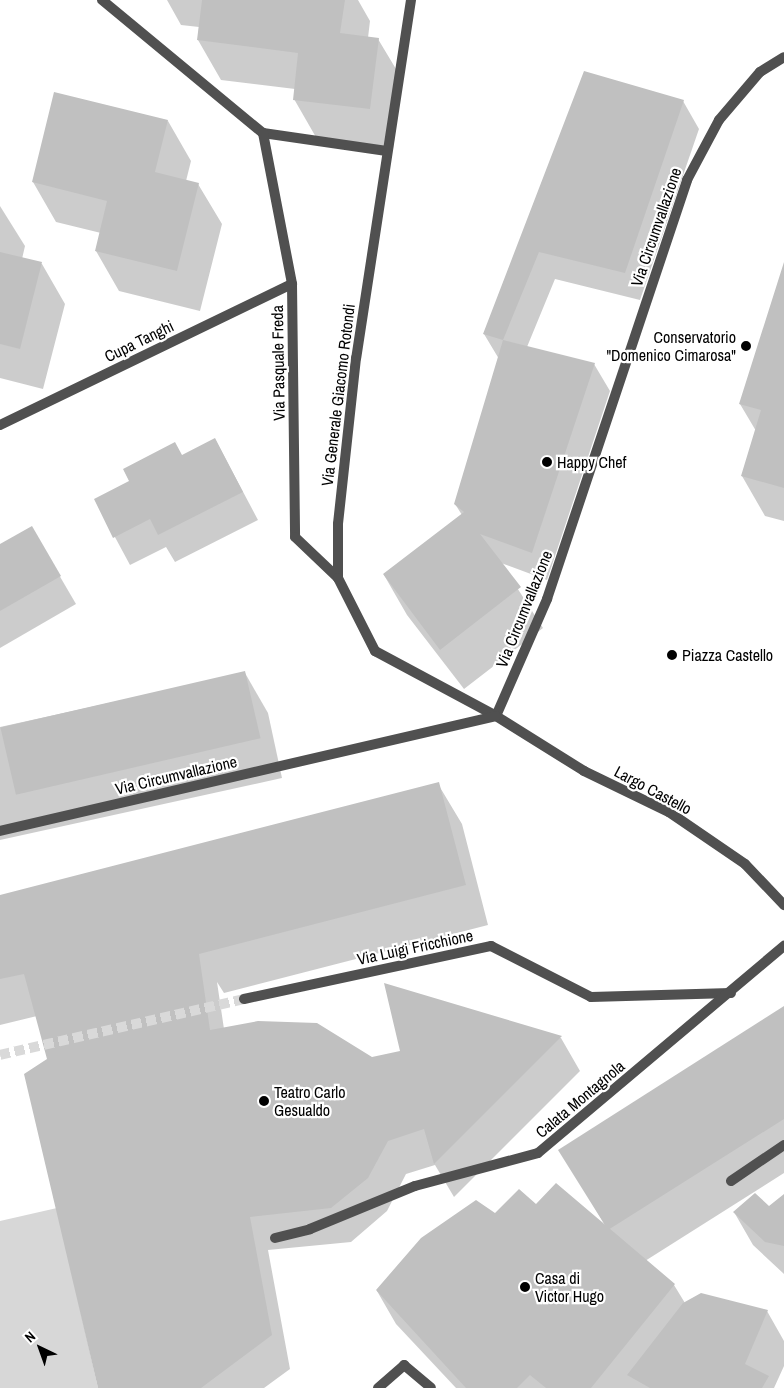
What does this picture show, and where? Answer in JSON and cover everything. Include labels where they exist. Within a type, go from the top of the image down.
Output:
[{"type":"street","points":[[102,0],[263,133],[388,151]]},
{"type":"street","name":"Via Generale Giacomo Rotondi","points":[[411,0],[356,358],[338,524],[338,578],[376,651],[496,716]]},
{"type":"street","name":"Via Circumvallazione","points":[[0,831],[496,716],[547,599],[687,180],[719,120],[760,72],[784,57]]},
{"type":"street","name":"Via Pasquale Freda","points":[[263,133],[292,284],[295,536],[338,578]]},
{"type":"street","name":"Cupa Tanghi","points":[[0,425],[292,284]]},
{"type":"street","name":"Largo Castello","points":[[496,716],[584,770],[668,812],[745,864],[784,905]]},
{"type":"street","name":"Via Luigi Fricchione","points":[[244,999],[491,946],[591,997],[732,993]]},
{"type":"street","name":"Calata Montagnola","points":[[275,1238],[310,1229],[415,1186],[538,1153],[732,993],[784,946]]},
{"type":"street","points":[[731,1181],[784,1145]]},
{"type":"street","points":[[378,1388],[404,1366],[431,1388]]},
{"type":"shaded area","points":[[57,1208],[98,1388],[0,1388],[0,1221]]},
{"type":"building","points":[[202,0],[345,0],[340,33],[379,38],[370,109],[293,100],[298,53],[197,40]]},
{"type":"building","points":[[584,71],[684,100],[625,273],[539,252],[503,340],[483,334]]},
{"type":"building","points":[[54,92],[168,120],[155,172],[199,183],[177,271],[95,251],[107,201],[32,182]]},
{"type":"building","points":[[0,252],[42,262],[20,349],[0,344]]},
{"type":"building","name":"Conservatorio \"Domenico Cimarosa\"","points":[[784,262],[784,488],[741,476],[761,410],[739,404]]},
{"type":"building","points":[[503,340],[595,363],[532,553],[480,534],[521,587],[440,650],[383,574],[464,512],[454,504]]},
{"type":"building","points":[[215,438],[243,492],[158,535],[150,519],[113,538],[94,499],[129,481],[123,469],[175,442],[182,455]]},
{"type":"building","points":[[32,526],[61,576],[0,611],[0,544]]},
{"type":"building","points":[[245,671],[261,738],[16,795],[0,727]]},
{"type":"building","name":"Teatro Carlo Gesualdo","points":[[439,782],[466,885],[199,954],[210,1030],[258,1021],[317,1023],[372,1057],[400,1051],[384,983],[562,1036],[434,1164],[424,1129],[388,1141],[368,1178],[331,1208],[250,1217],[272,1335],[201,1388],[98,1388],[24,1074],[47,1059],[24,974],[0,979],[0,895]]},
{"type":"building","points":[[784,1006],[784,1119],[608,1230],[558,1150]]},
{"type":"building","name":"Casa di Victor Hugo","points":[[556,1183],[675,1284],[591,1388],[546,1388],[530,1375],[517,1388],[466,1388],[376,1290],[421,1238],[476,1200],[495,1213],[519,1189],[536,1204]]},
{"type":"building","points":[[755,1193],[769,1206],[784,1194],[784,1246],[765,1242],[733,1212]]},
{"type":"building","points":[[701,1293],[768,1310],[745,1364],[769,1376],[762,1388],[650,1388],[627,1375],[683,1303]]},
{"type":"tunnel","points":[[0,1055],[244,999]]},
{"type":"place","name":"Conservatorio \"Domenico Cimarosa\"","points":[[746,346]]},
{"type":"place","name":"Happy Chef","points":[[547,462]]},
{"type":"place","name":"Piazza Castello","points":[[672,655]]},
{"type":"place","name":"Teatro Carlo Gesualdo","points":[[264,1101]]},
{"type":"place","name":"Casa di Victor Hugo","points":[[525,1287]]}]
